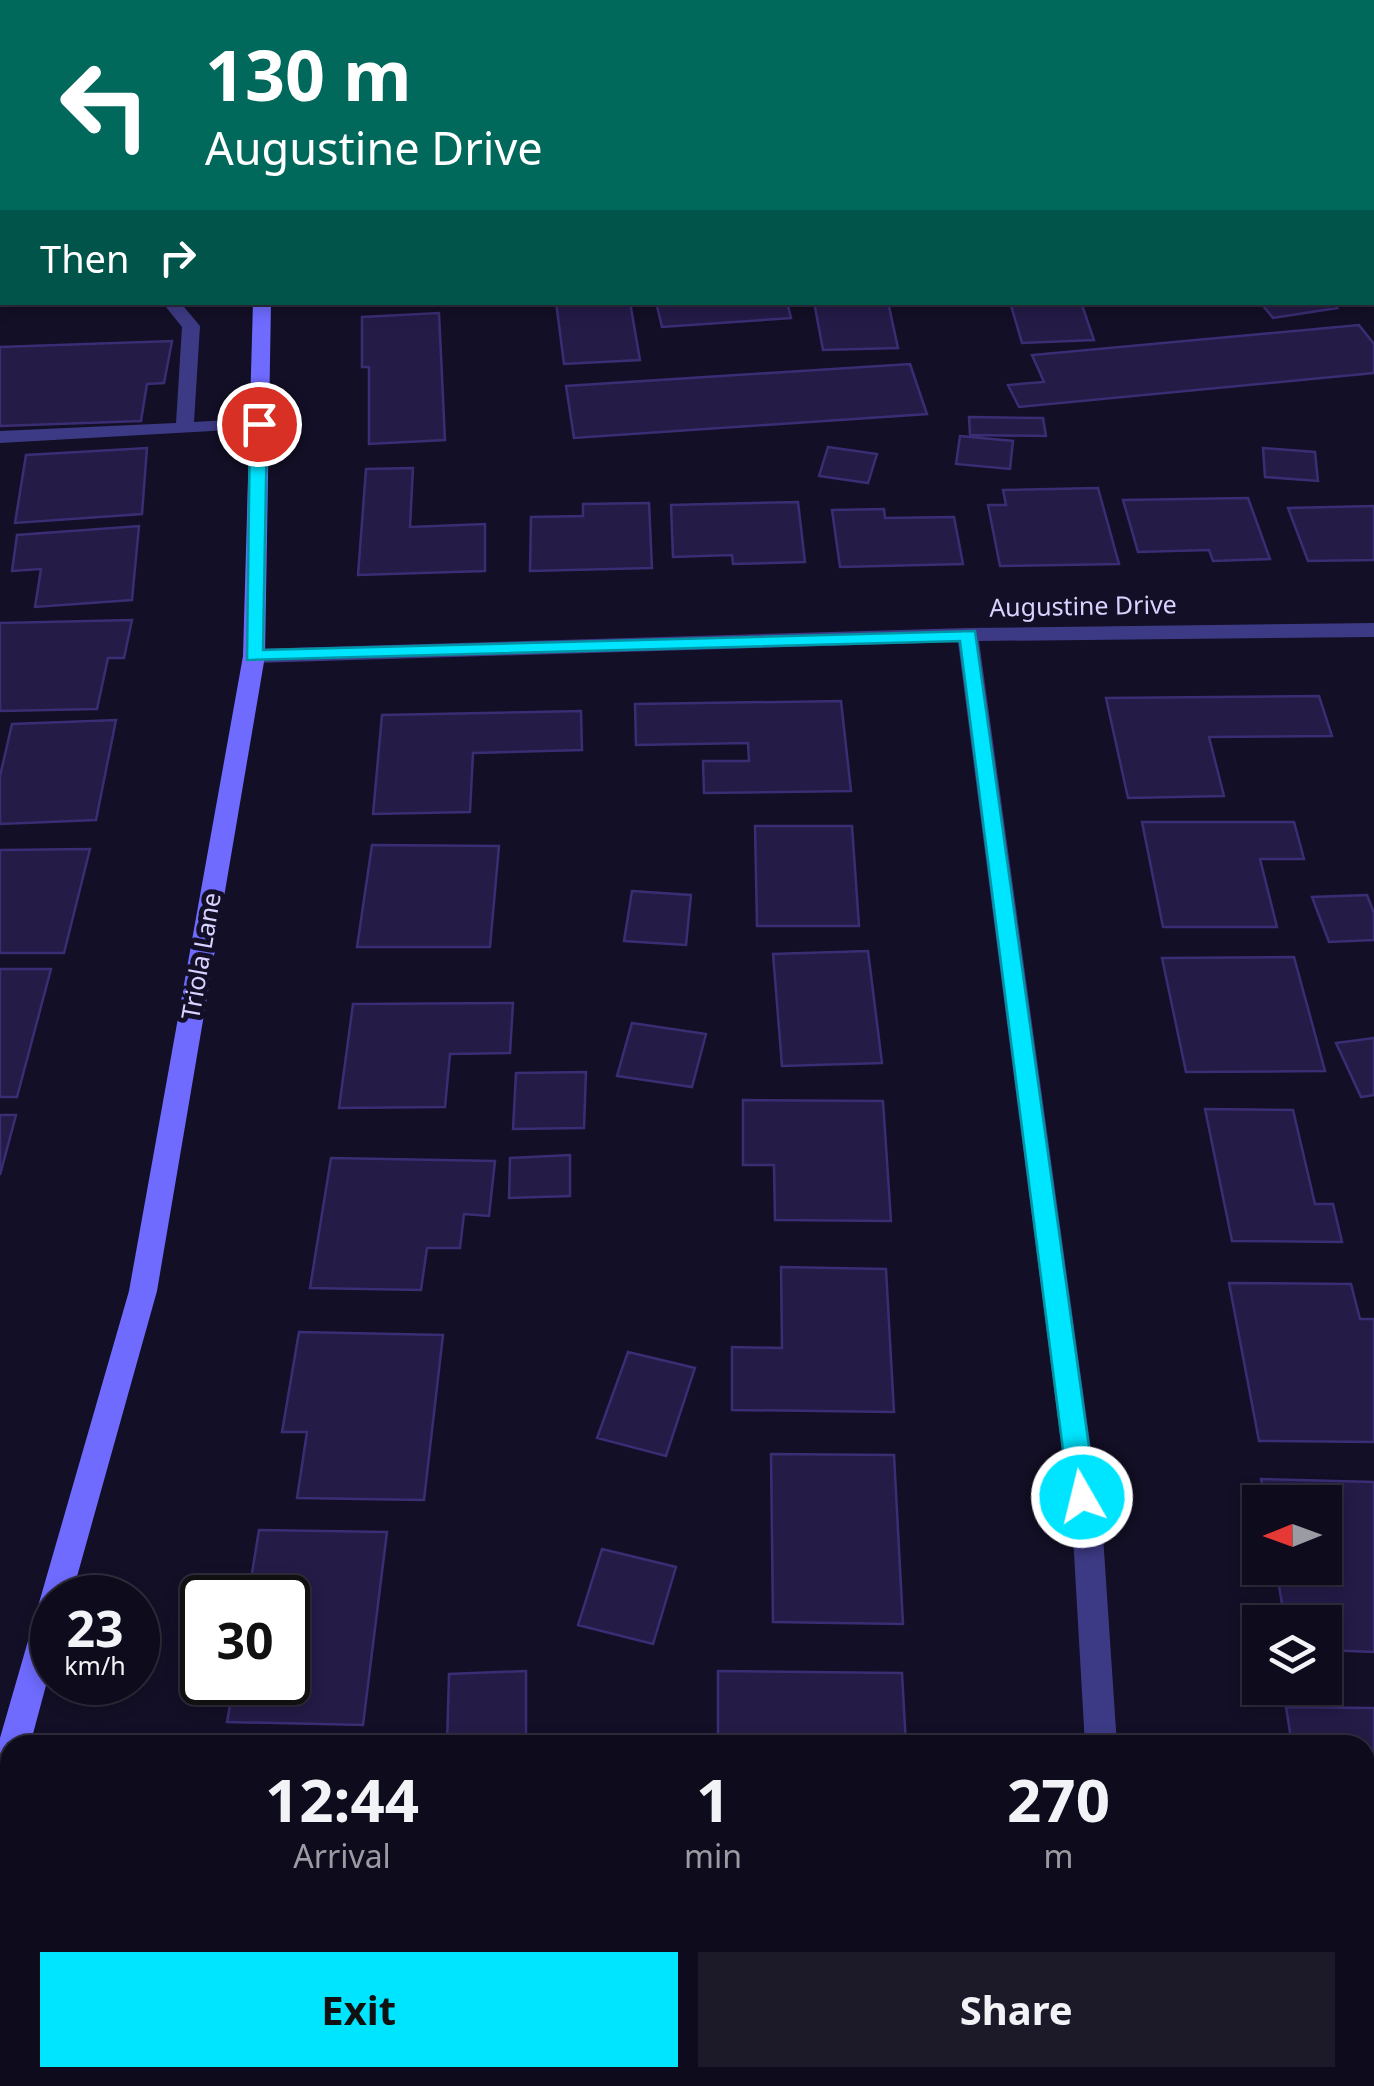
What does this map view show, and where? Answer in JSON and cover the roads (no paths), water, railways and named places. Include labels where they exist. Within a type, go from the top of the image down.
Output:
[{"type":"street","points":[[172,305],[190,326],[190,399],[184,428]]},
{"type":"street","name":"Triola Lane","points":[[62,1575],[142,1292],[254,656],[262,305]]},
{"type":"street","points":[[0,437],[259,424]]},
{"type":"street","name":"Augustine Drive","points":[[254,656],[968,635],[1374,630]]},
{"type":"street","points":[[968,635],[1088,1536],[1100,1735]]},
{"type":"street","points":[[17,1735],[30,1688]]}]
